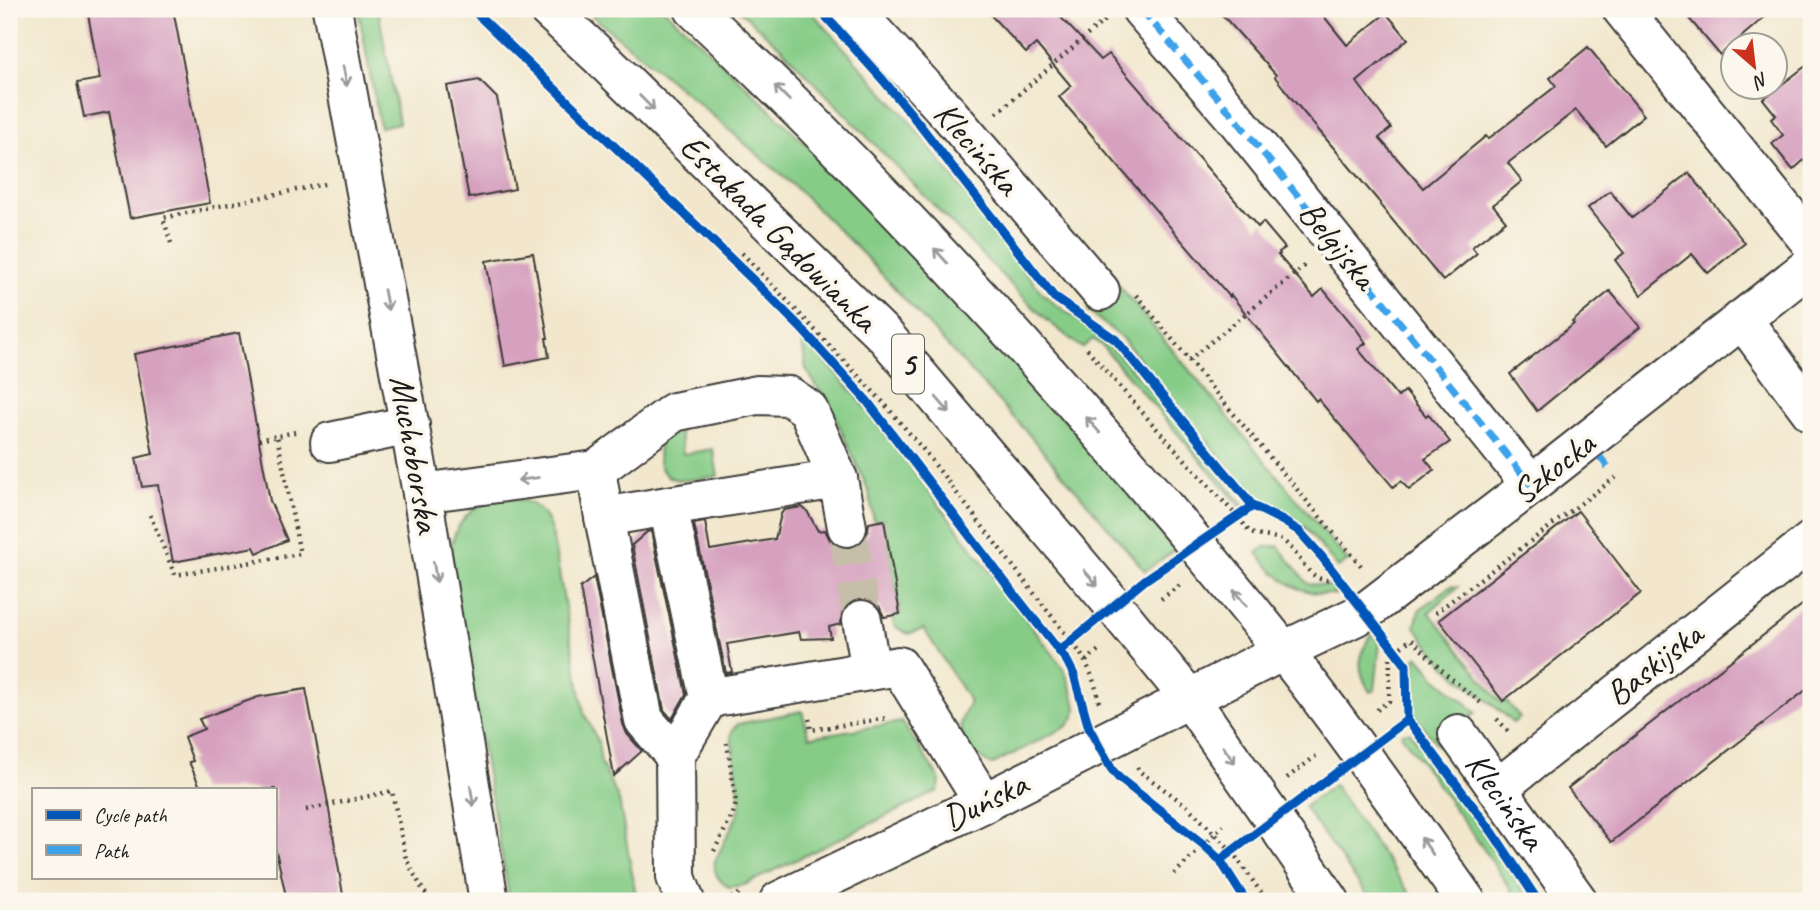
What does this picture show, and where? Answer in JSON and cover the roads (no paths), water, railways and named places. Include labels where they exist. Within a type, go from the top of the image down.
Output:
[{"type":"street","name":"Muchoborska","points":[[332,9],[422,493],[489,901]]},
{"type":"street","name":"Estakada Gądowianka","points":[[548,9],[886,337],[1190,699],[1330,901]]},
{"type":"street","points":[[694,9],[760,70],[920,233],[1071,399],[1196,544],[1283,651],[1366,760],[1466,901]]},
{"type":"street","name":"Klecińska","points":[[852,9],[949,114],[1100,291]]},
{"type":"street","points":[[1622,9],[1811,243]]},
{"type":"street","name":"Belgijska","points":[[1125,13],[1235,118],[1531,485]]},
{"type":"street","name":"Szkocka","points":[[1283,651],[1365,612],[1811,265]]},
{"type":"street","points":[[1742,319],[1811,412]]},
{"type":"street","points":[[422,493],[596,470],[674,412],[757,395],[789,396],[808,409],[838,479],[847,527]]},
{"type":"street","points":[[331,442],[410,425]]},
{"type":"street","points":[[596,470],[644,720],[675,756]]},
{"type":"street","points":[[604,517],[838,479]]},
{"type":"street","points":[[668,506],[709,698],[675,756],[676,877],[685,901]]},
{"type":"street","name":"Baskijska","points":[[1498,788],[1811,541]]},
{"type":"street","points":[[862,620],[871,670]]},
{"type":"street","name":"Duńska","points":[[779,901],[984,803],[1283,651]]},
{"type":"street","points":[[709,698],[899,666],[984,803]]},
{"type":"street","name":"Klecińska","points":[[1458,734],[1578,901]]},
{"type":"tunnel","points":[[847,527],[862,620]]}]
